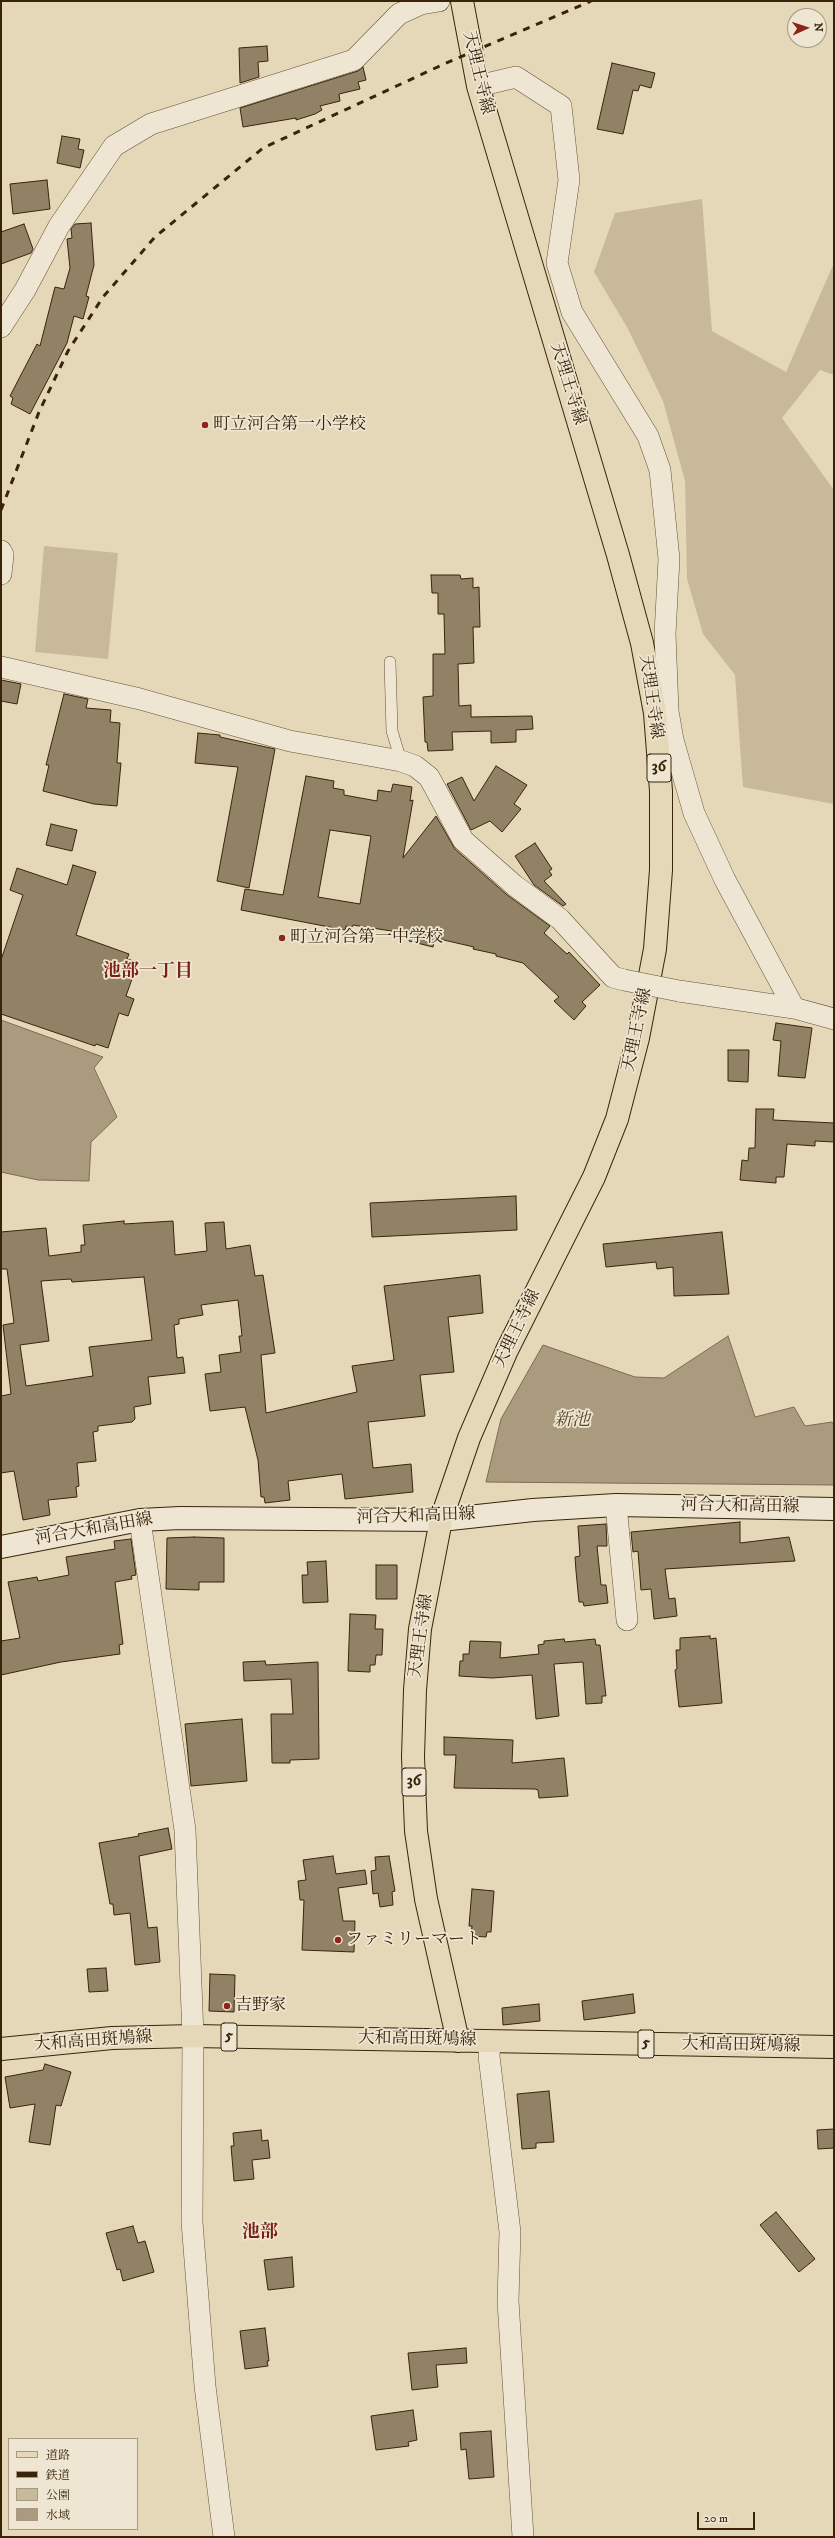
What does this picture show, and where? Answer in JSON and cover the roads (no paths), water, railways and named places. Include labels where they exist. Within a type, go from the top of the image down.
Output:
[{"type":"main road","name":"天理王寺線","points":[[458,2041],[426,1898],[416,1831],[413,1757],[415,1690],[420,1629],[441,1520],[469,1438],[507,1350],[594,1177],[617,1119],[638,1038],[655,949],[661,870],[661,791],[654,713],[642,643],[618,555],[478,86],[462,1]]},
{"type":"main road","name":"河合大和高田線","points":[[1,1546],[140,1520],[180,1518],[441,1520],[533,1510],[616,1505],[834,1509]]},
{"type":"main road","name":"大和高田斑鳩線","points":[[1,2049],[112,2038],[193,2036],[834,2047]]},
{"type":"street","points":[[1,327],[25,290],[59,226],[114,146],[151,124],[354,60],[399,14],[421,4],[439,1]]},
{"type":"street","points":[[478,86],[516,77],[561,106],[569,180],[557,263],[572,312],[648,436],[660,470],[669,560],[665,634],[668,711],[673,740],[694,813],[725,880],[794,1008]]},
{"type":"street","points":[[1,551],[3,555],[1,574]]},
{"type":"street","points":[[1,667],[140,699],[290,742],[401,761],[415,766],[429,777],[463,840],[514,885],[560,919],[613,977],[679,991],[794,1008],[834,1020]]},
{"type":"street","points":[[616,1505],[627,1620]]},
{"type":"street","points":[[140,1520],[185,1830],[193,2036],[192,2222],[205,2386],[224,2537]]},
{"type":"street","points":[[490,2042],[489,2056],[510,2232],[508,2301],[523,2537]]},
{"type":"lane","points":[[390,662],[392,731],[401,761]]},
{"type":"water","points":[[1,1020],[103,1057],[94,1068],[117,1117],[91,1142],[89,1181],[38,1180],[1,1172]]},
{"type":"water","name":"新池","points":[[728,1336],[755,1417],[794,1407],[805,1426],[832,1422],[834,1425],[834,1485],[486,1482],[501,1419],[543,1345],[635,1377],[664,1378]]},
{"type":"railway","points":[[1,510],[39,412],[68,351],[103,297],[155,237],[263,148],[444,64],[591,1]]},
{"type":"place","name":"町立河合第一小学校","points":[[205,425]]},
{"type":"place","name":"町立河合第一中学校","points":[[282,938]]},
{"type":"place","name":"ファミリーマート","points":[[338,1940]]},
{"type":"place","name":"吉野家","points":[[227,2006]]},
{"type":"district","name":"池部一丁目","points":[[148,972]]},
{"type":"district","name":"池部","points":[[260,2233]]}]
